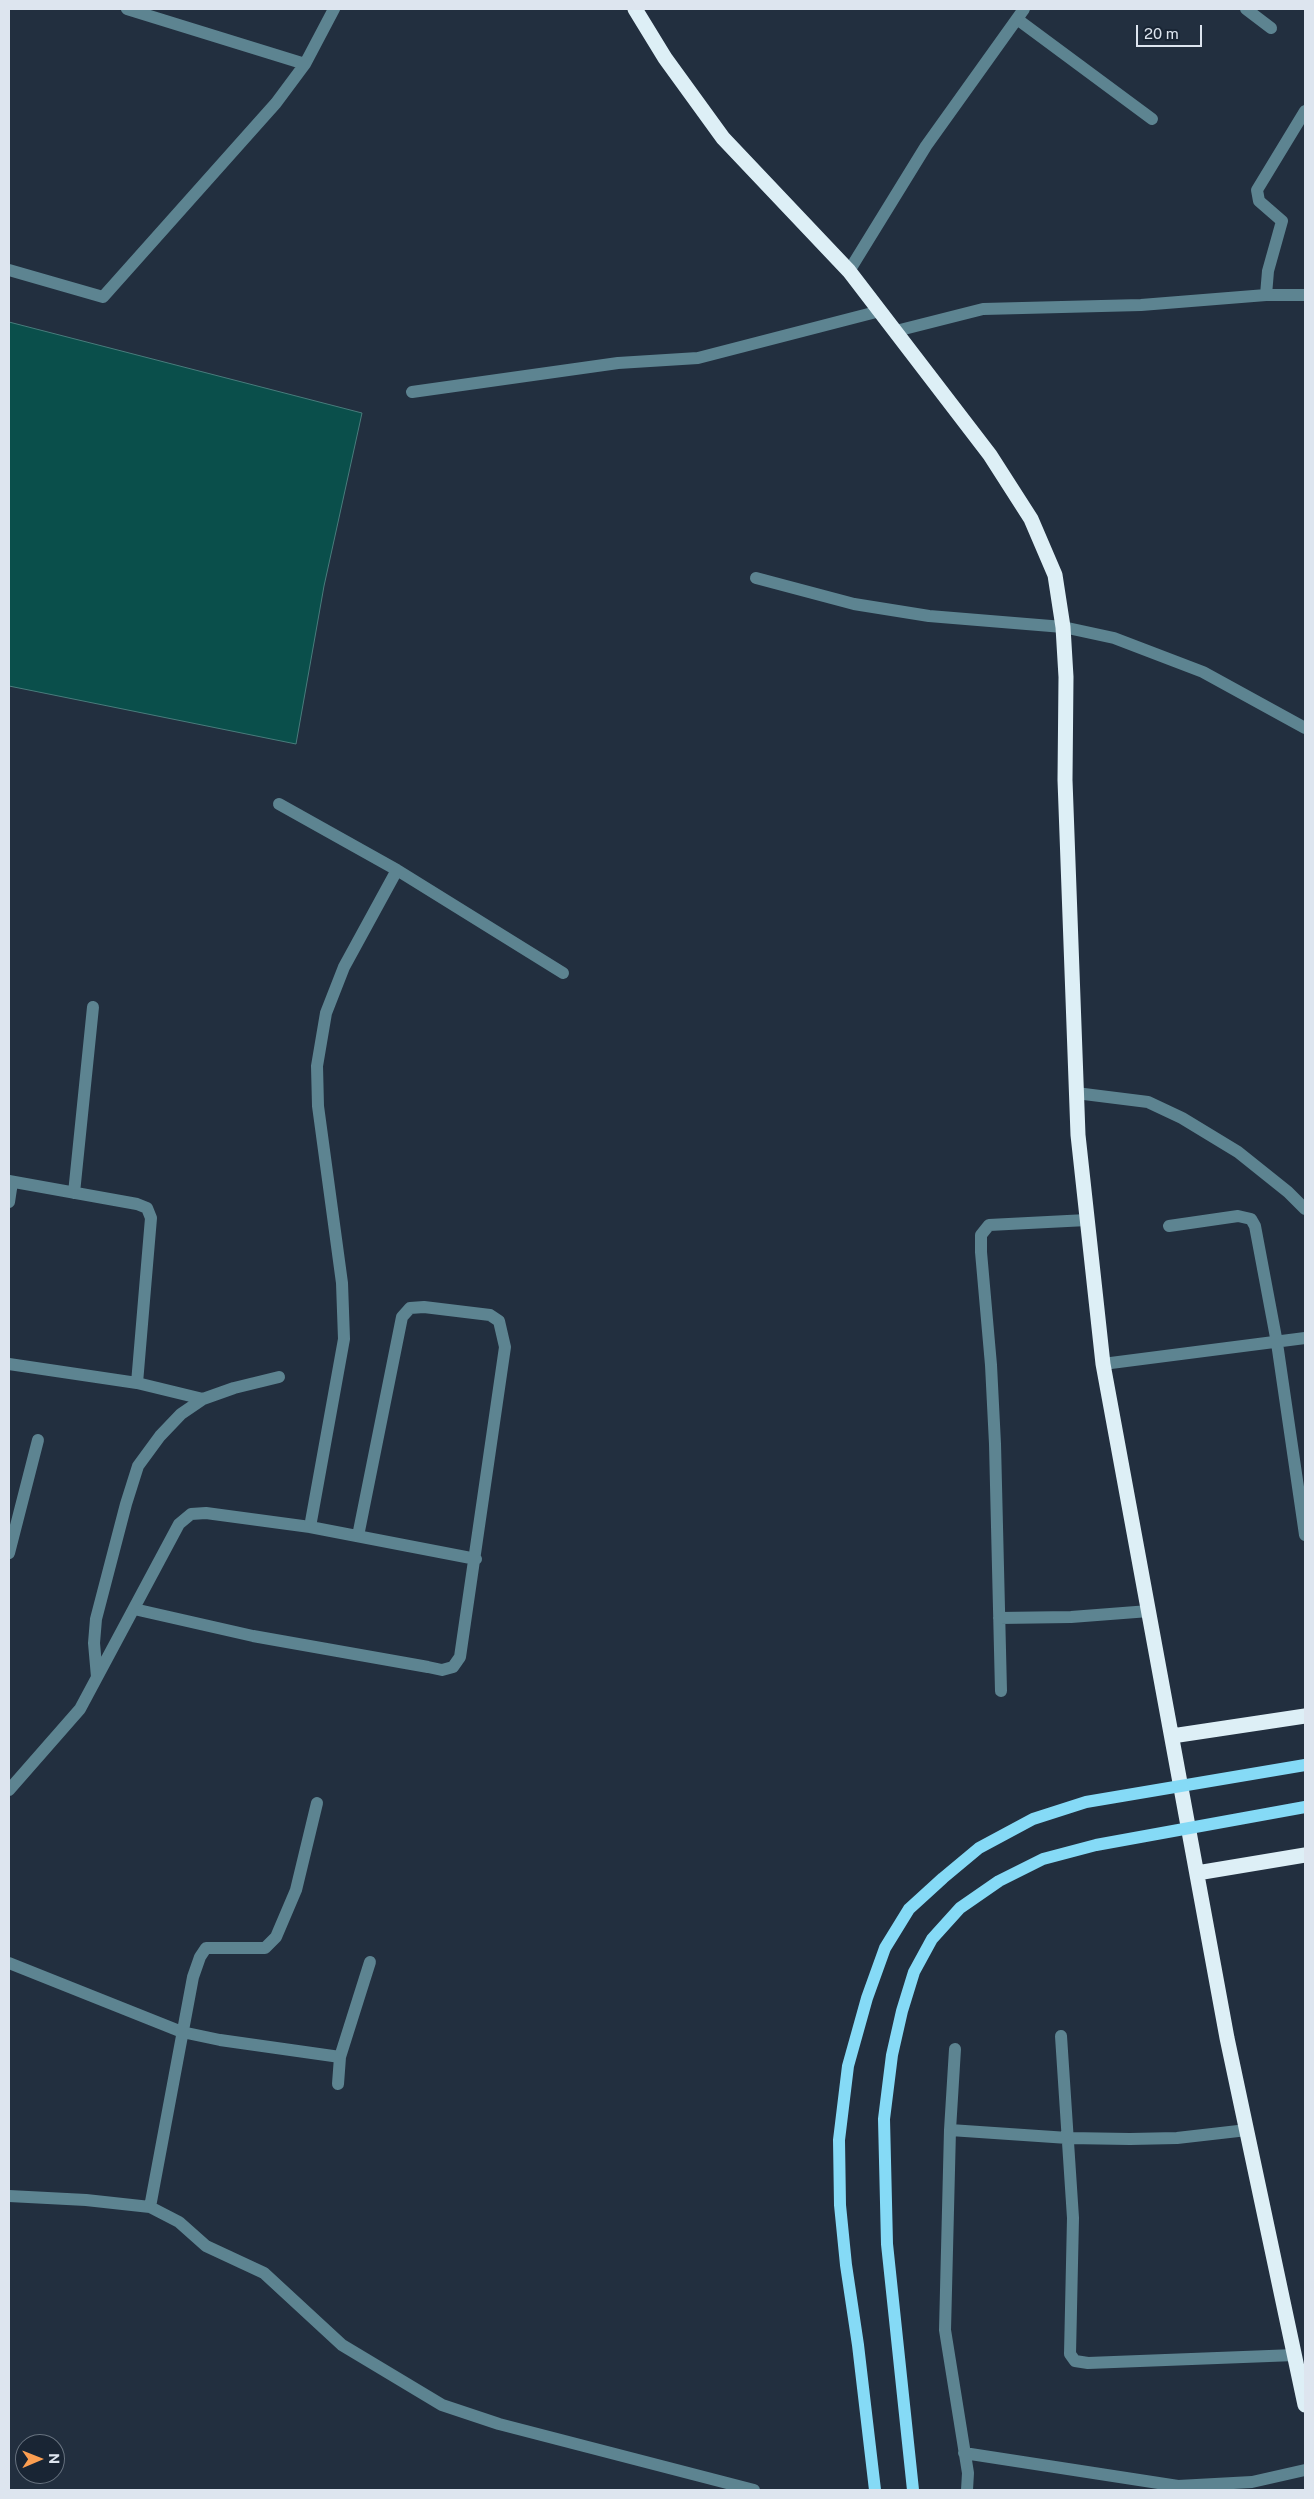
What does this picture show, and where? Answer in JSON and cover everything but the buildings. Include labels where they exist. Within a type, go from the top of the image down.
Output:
[{"type":"highway","points":[[635,9],[665,58],[723,138],[849,272],[990,454],[1031,519],[1055,575],[1063,627],[1078,1135],[1103,1364],[1197,1873],[1247,2130],[1305,2405]]},
{"type":"highway","points":[[1172,1736],[1305,1716]]},
{"type":"highway","points":[[1197,1873],[1305,1854]]},
{"type":"main road","points":[[875,2490],[858,2345],[846,2265],[840,2205],[839,2140],[848,2066],[867,1998],[886,1948],[909,1909],[979,1848],[1033,1819],[1086,1802],[1305,1765]]},
{"type":"main road","points":[[913,2490],[887,2244],[884,2119],[892,2055],[902,2011],[914,1972],[932,1939],[960,1908],[999,1881],[1043,1859],[1096,1845],[1305,1807]]},
{"type":"street","points":[[127,9],[305,64]]},
{"type":"street","points":[[9,270],[103,297],[276,103],[305,64],[334,9]]},
{"type":"street","points":[[1246,9],[1271,28]]},
{"type":"street","points":[[849,272],[926,146],[1021,14],[1152,119]]},
{"type":"street","points":[[1266,295],[1268,271],[1282,221],[1259,201],[1257,190],[1305,111]]},
{"type":"street","points":[[896,331],[983,309],[1141,305],[1266,295],[1305,295]]},
{"type":"street","points":[[412,392],[618,363],[698,358],[880,311]]},
{"type":"street","points":[[756,578],[854,604],[929,616],[1063,627],[1114,638],[1203,672],[1305,728]]},
{"type":"street","points":[[279,804],[397,870],[563,973]]},
{"type":"street","points":[[310,1526],[344,1339],[342,1283],[318,1106],[318,1066],[326,1013],[344,967],[397,870]]},
{"type":"street","points":[[74,1193],[94,1007]]},
{"type":"street","points":[[1076,1094],[1148,1102],[1182,1118],[1238,1152],[1288,1192],[1305,1209]]},
{"type":"street","points":[[9,1202],[10,1182],[137,1204],[147,1208],[151,1218],[137,1383]]},
{"type":"street","points":[[1169,1226],[1238,1216],[1251,1219],[1258,1240],[1277,1343],[1305,1535]]},
{"type":"street","points":[[1001,1691],[995,1444],[991,1365],[981,1252],[982,1235],[989,1225],[1087,1220]]},
{"type":"street","points":[[134,1609],[253,1636],[442,1670],[453,1667],[460,1657],[476,1559],[505,1347],[499,1322],[490,1315],[424,1307],[410,1308],[402,1317],[358,1536]]},
{"type":"street","points":[[1103,1364],[1305,1338]]},
{"type":"street","points":[[9,1364],[137,1383],[203,1398]]},
{"type":"street","points":[[98,1677],[94,1643],[96,1619],[126,1504],[138,1466],[160,1436],[181,1414],[203,1398],[279,1377]]},
{"type":"street","points":[[9,1553],[38,1440]]},
{"type":"street","points":[[9,1790],[80,1709],[179,1524],[191,1514],[206,1513],[310,1526],[476,1559]]},
{"type":"street","points":[[999,1618],[1149,1611]]},
{"type":"street","points":[[150,2207],[192,1977],[200,1957],[206,1948],[265,1948],[276,1937],[296,1890],[317,1803]]},
{"type":"street","points":[[338,2084],[340,2057],[370,1962]]},
{"type":"street","points":[[9,1964],[182,2032],[220,2040],[340,2057]]},
{"type":"street","points":[[1061,2036],[1073,2218],[1070,2354],[1075,2361],[1168,2362],[1295,2355]]},
{"type":"street","points":[[955,2049],[950,2130],[945,2330],[968,2473],[967,2490]]},
{"type":"street","points":[[950,2130],[1068,2138],[1177,2138],[1247,2130]]},
{"type":"street","points":[[9,2196],[86,2200],[150,2207],[179,2222],[206,2246],[264,2273],[342,2345],[442,2405],[498,2424],[754,2490]]},
{"type":"street","points":[[964,2453],[1178,2486],[1252,2482],[1305,2470]]},
{"type":"shaded area","points":[[9,322],[362,413],[324,586],[296,744],[9,686]]}]
